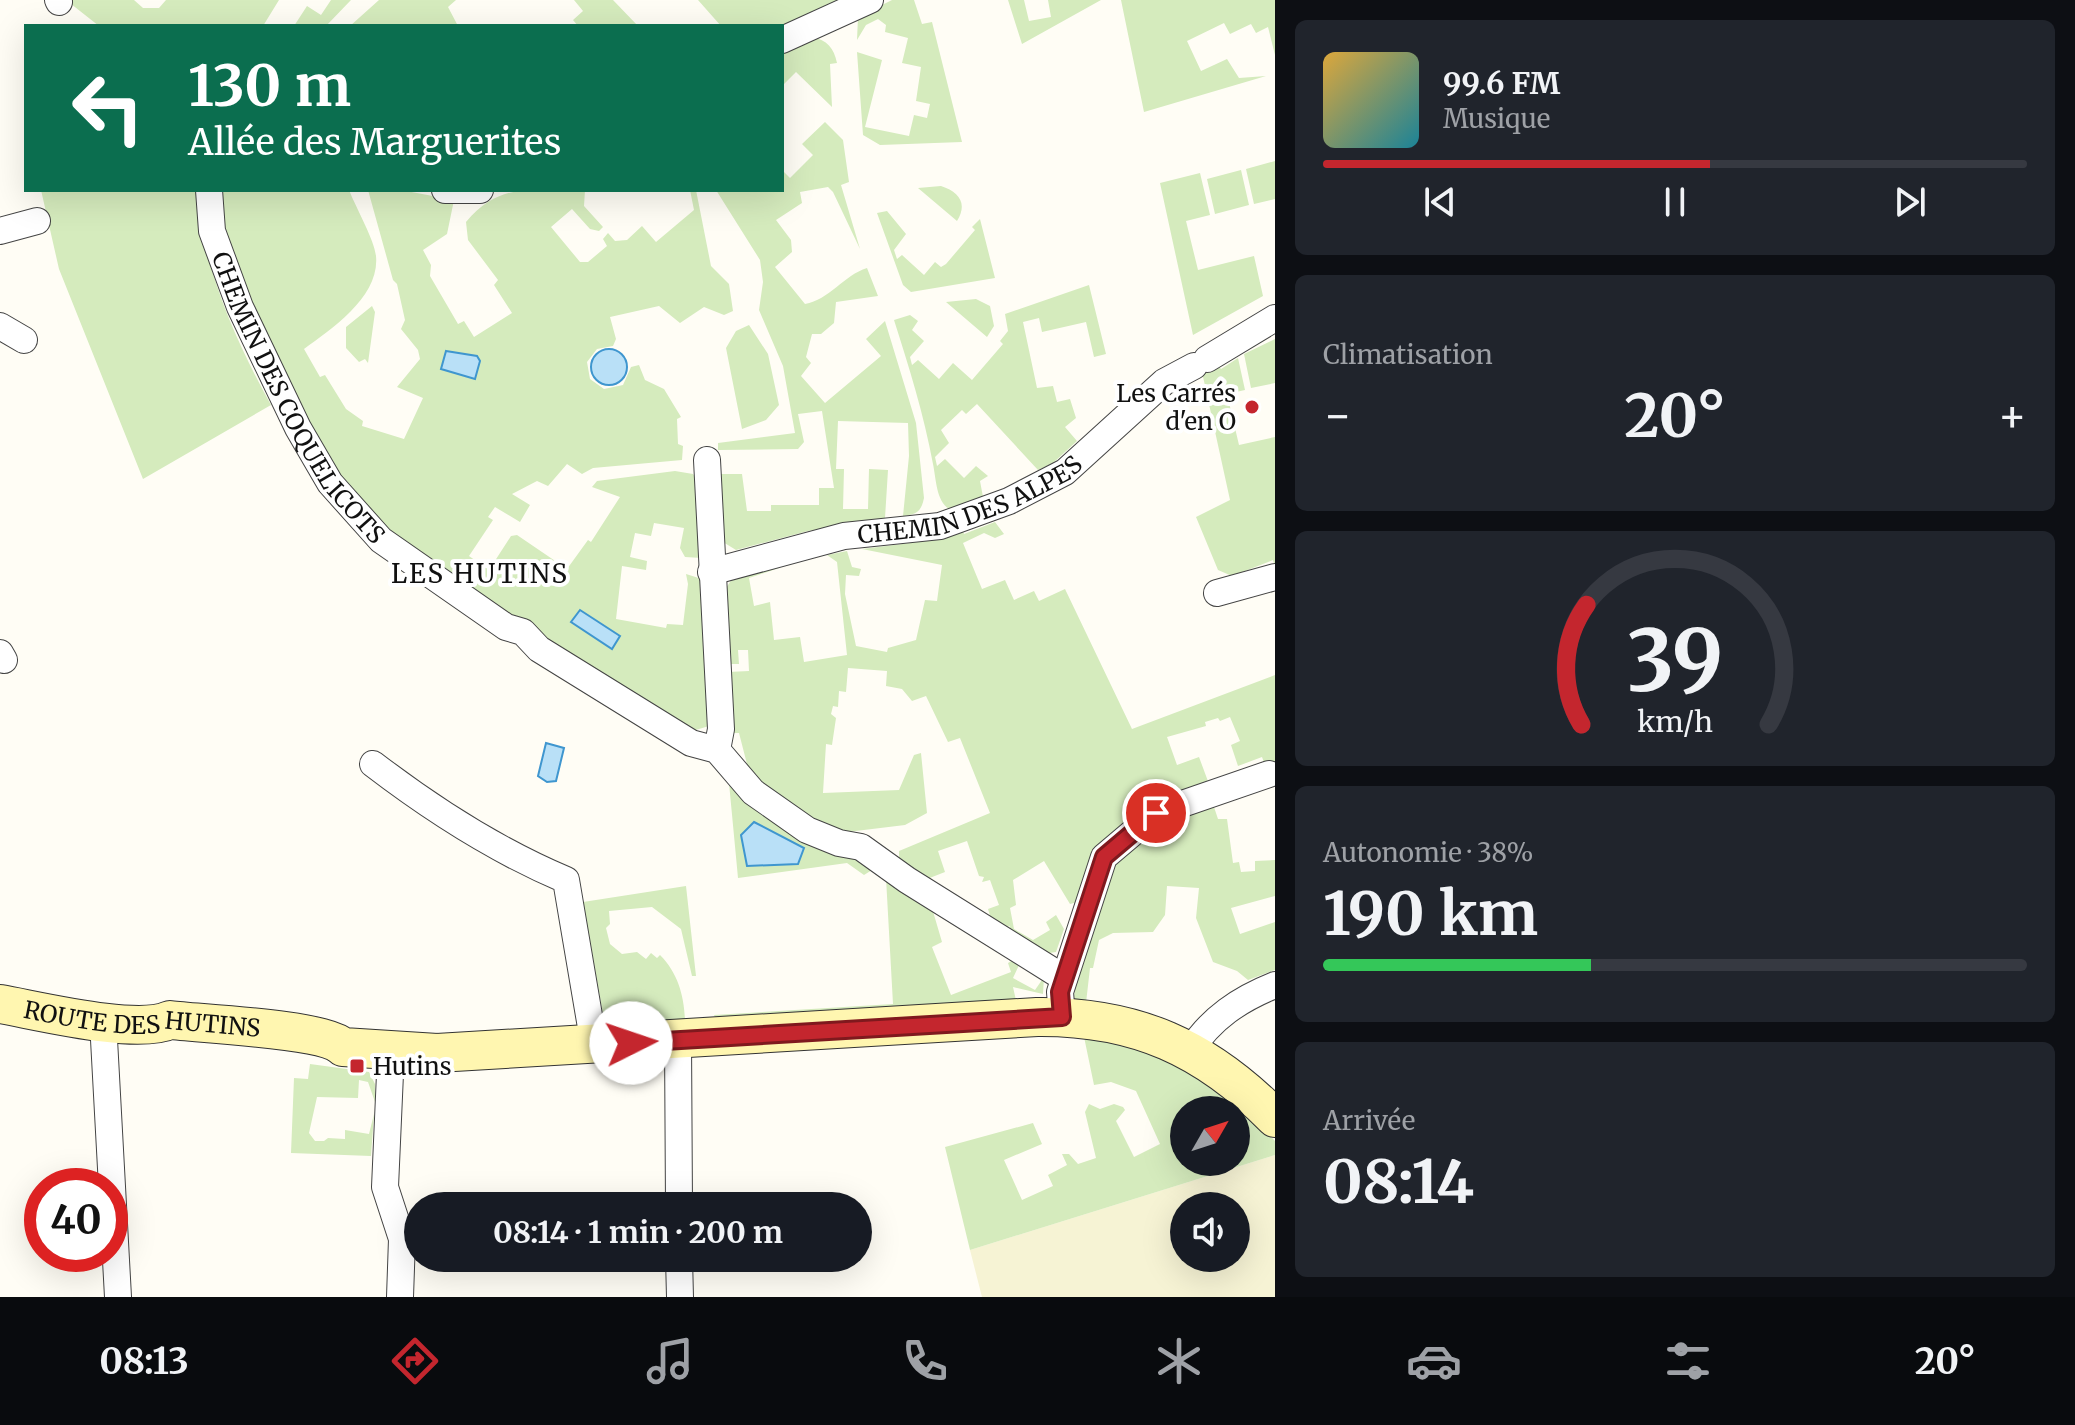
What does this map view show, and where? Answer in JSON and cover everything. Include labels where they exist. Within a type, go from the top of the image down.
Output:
[{"type":"street","points":[[784,39],[870,0]]},
{"type":"street","name":"CHEMIN DES COQUELICOTS","points":[[209,192],[212,231],[252,336],[330,483],[357,518],[381,540],[506,627],[523,632],[539,649],[679,736],[717,750],[753,792],[807,830],[839,843],[861,847],[907,880],[1064,978]]},
{"type":"street","points":[[0,231],[37,221]]},
{"type":"street","name":"CHEMIN DES ALPES","points":[[711,572],[844,536],[940,526],[1009,501],[1065,472],[1164,382],[1275,318]]},
{"type":"street","points":[[0,326],[24,340]]},
{"type":"street","points":[[707,460],[721,729],[717,750]]},
{"type":"street","points":[[1217,593],[1275,577]]},
{"type":"street","points":[[373,764],[417,797],[523,862],[566,880],[594,1045]]},
{"type":"street","points":[[1062,1017],[1060,992],[1104,857],[1156,813],[1269,774]]},
{"type":"street","points":[[1190,1051],[1218,1017],[1246,997],[1275,985]]},
{"type":"street","name":"ROUTE DES HUTINS","points":[[0,1004],[103,1021],[157,1026],[170,1020],[279,1042],[335,1039],[343,1047],[391,1051],[475,1052],[1062,1017],[1126,1026],[1190,1051],[1243,1085],[1275,1118]]},
{"type":"street","points":[[103,1021],[118,1297]]},
{"type":"street","points":[[678,1040],[679,1192]]},
{"type":"street","points":[[391,1051],[385,1187],[402,1239],[400,1297]]},
{"type":"street","points":[[679,1272],[680,1297]]},
{"type":"shaded area","points":[[1275,1155],[1275,1297],[982,1297],[970,1250],[1208,1176],[1250,1176],[1250,1163]]},
{"type":"green space","points":[[66,0],[134,0],[143,8],[159,8],[166,0],[279,0],[264,24],[96,24]]},
{"type":"green space","points":[[331,0],[351,0],[328,24],[295,24],[307,6],[321,15]]},
{"type":"green space","points":[[379,0],[456,0],[448,7],[457,24],[352,24]]},
{"type":"green space","points":[[574,0],[613,0],[636,24],[576,24],[573,20],[583,11]]},
{"type":"green space","points":[[698,0],[845,0],[784,25],[719,24]]},
{"type":"green space","points":[[892,0],[914,0],[922,24],[932,22],[962,142],[880,145],[863,135],[857,52],[882,60],[865,127],[909,136],[914,115],[927,118],[930,104],[916,101],[921,67],[902,63],[908,38],[885,32],[886,25],[878,19],[866,25],[857,40],[858,17]]},
{"type":"green space","points":[[1008,0],[1024,0],[1029,21],[1051,17],[1048,0],[1101,0],[1022,44]]},
{"type":"green space","points":[[1121,0],[1275,0],[1275,55],[1268,27],[1256,33],[1251,24],[1230,34],[1224,23],[1187,41],[1201,71],[1227,59],[1239,78],[1266,76],[1144,112]]},
{"type":"green space","points":[[812,37],[822,40],[832,49],[837,63],[830,64],[832,107],[796,72],[784,84],[784,46]]},
{"type":"green space","points":[[825,122],[843,140],[849,182],[841,185],[860,249],[828,187],[800,192],[802,203],[776,220],[791,240],[792,252],[775,267],[805,304],[822,298],[867,268],[878,296],[836,302],[834,323],[821,334],[812,334],[806,357],[811,363],[801,376],[825,403],[881,356],[866,339],[885,321],[916,423],[924,498],[918,512],[903,516],[909,456],[908,423],[838,421],[836,469],[844,469],[843,509],[868,509],[869,469],[888,470],[885,518],[808,531],[736,550],[723,542],[720,474],[742,474],[747,511],[771,511],[771,505],[819,505],[819,488],[834,488],[822,411],[798,414],[804,442],[798,449],[718,450],[718,443],[795,433],[783,366],[759,310],[763,282],[760,260],[717,192],[784,192],[784,172],[790,178],[813,155],[802,144]]},
{"type":"green space","points":[[1275,161],[1275,199],[1254,204],[1246,169]]},
{"type":"green space","points":[[1241,170],[1249,205],[1215,214],[1207,179]]},
{"type":"green space","points":[[1200,173],[1210,215],[1186,221],[1198,270],[1254,256],[1263,296],[1193,335],[1160,183]]},
{"type":"green space","points":[[941,186],[953,191],[960,199],[962,209],[957,221],[918,188]]},
{"type":"green space","points":[[41,192],[197,192],[206,247],[222,301],[271,405],[143,479],[59,269]]},
{"type":"green space","points":[[217,192],[350,192],[375,249],[375,271],[371,284],[352,310],[304,349],[320,377],[325,375],[346,409],[363,421],[362,426],[404,439],[423,398],[397,387],[420,359],[418,350],[401,329],[405,320],[397,284],[393,280],[369,192],[412,192],[454,200],[447,234],[423,250],[431,265],[430,276],[458,324],[464,321],[474,337],[512,313],[494,285],[498,280],[468,240],[466,222],[492,200],[515,192],[585,192],[584,206],[603,227],[599,231],[590,229],[572,209],[551,227],[580,262],[588,262],[607,246],[603,239],[608,233],[615,241],[627,240],[642,226],[656,242],[694,210],[690,192],[696,192],[711,266],[729,284],[733,311],[724,315],[704,307],[680,323],[659,306],[610,317],[616,339],[613,346],[597,349],[587,362],[590,379],[604,389],[623,385],[631,367],[639,365],[645,380],[664,389],[681,417],[677,419],[678,444],[683,446],[682,460],[593,468],[582,474],[567,464],[548,486],[537,481],[512,494],[530,505],[520,522],[495,507],[488,517],[493,520],[469,556],[489,570],[511,536],[517,535],[567,569],[588,540],[591,542],[620,497],[592,487],[597,481],[675,471],[693,474],[697,480],[702,558],[685,557],[680,548],[684,528],[654,523],[651,536],[635,533],[630,557],[647,561],[646,570],[622,566],[616,619],[666,628],[667,624],[683,625],[688,584],[686,574],[705,580],[709,726],[689,732],[389,538],[319,448],[229,261]]},
{"type":"green space","points":[[887,211],[906,234],[894,250],[897,259],[902,255],[924,275],[935,262],[941,267],[946,264],[975,230],[972,227],[980,219],[995,278],[911,292],[903,285],[877,213]]},
{"type":"green space","points":[[1089,285],[1106,354],[1094,357],[1086,322],[1042,332],[1039,318],[1023,322],[1037,388],[1053,386],[1057,402],[1070,399],[1076,418],[1065,427],[1077,441],[1053,463],[1038,470],[977,404],[966,414],[962,410],[941,430],[949,443],[935,457],[937,466],[945,459],[964,478],[976,466],[988,476],[980,481],[983,497],[949,509],[939,495],[921,409],[894,320],[910,315],[918,321],[912,330],[924,341],[910,357],[912,365],[918,360],[939,379],[953,363],[972,380],[1003,344],[1000,341],[1008,331],[1005,314]]},
{"type":"green space","points":[[976,299],[990,306],[994,326],[987,337],[946,302]]},
{"type":"green space","points":[[372,306],[375,312],[368,363],[365,359],[359,362],[346,348],[346,327]]},
{"type":"green space","points":[[749,325],[768,354],[779,405],[766,420],[742,429],[726,348],[736,331]]},
{"type":"green space","points":[[1275,339],[1275,383],[1251,388],[1244,354]]},
{"type":"green space","points":[[1238,358],[1245,390],[1227,394],[1239,445],[1275,437],[1275,567],[1273,560],[1232,576],[1218,570],[1196,517],[1230,500],[1202,372],[1216,363],[1221,369]]},
{"type":"green space","points":[[995,522],[1004,534],[995,538],[984,533],[963,543],[982,589],[1005,580],[1014,600],[1034,591],[1039,601],[1065,589],[1132,729],[1275,675],[1275,765],[1266,768],[1262,757],[1238,766],[1231,745],[1240,741],[1230,717],[1205,722],[1206,726],[1167,737],[1177,765],[1199,757],[1209,784],[1144,808],[1078,902],[1070,904],[1044,861],[1013,880],[1016,905],[1010,908],[1014,929],[1033,940],[1050,930],[1046,922],[1056,915],[1064,929],[1056,952],[1049,953],[1009,930],[1010,926],[999,930],[993,926],[988,909],[999,905],[990,880],[982,882],[984,877],[979,876],[967,841],[938,851],[945,872],[922,881],[899,860],[899,851],[990,813],[960,738],[948,742],[926,696],[912,701],[902,689],[886,686],[887,671],[848,668],[846,692],[839,691],[838,707],[833,706],[831,714],[836,718],[832,745],[826,744],[823,793],[899,790],[914,755],[921,753],[927,813],[905,825],[831,834],[769,794],[748,768],[739,733],[729,733],[728,672],[749,671],[748,650],[738,650],[739,664],[727,664],[726,588],[732,579],[778,565],[779,568],[749,578],[754,606],[770,602],[774,640],[800,637],[804,662],[847,655],[837,562],[827,555],[847,551],[852,567],[861,569],[859,576],[846,575],[845,594],[856,646],[887,652],[888,648],[916,640],[925,600],[937,601],[942,565],[862,549],[926,541],[926,534],[961,526],[964,534]]},
{"type":"green space","points":[[729,783],[864,861],[872,870],[864,875],[847,863],[738,878]]},
{"type":"green space","points":[[1207,802],[1214,807],[1218,819],[1227,819],[1233,863],[1239,862],[1241,872],[1255,871],[1255,861],[1275,860],[1275,896],[1231,908],[1240,934],[1275,922],[1275,970],[1248,980],[1237,971],[1213,962],[1196,918],[1199,888],[1167,886],[1165,915],[1153,932],[1113,933],[1099,940],[1093,968],[1090,968],[1086,1003],[1079,1003],[1074,998],[1083,950],[1110,866],[1140,837]]},
{"type":"green space","points":[[886,878],[932,908],[942,942],[932,947],[951,995],[1011,972],[1008,963],[1015,959],[1020,963],[1013,978],[1035,990],[1044,977],[1043,994],[1013,987],[1017,1005],[719,1027],[714,1015],[893,1004]]},
{"type":"green space","points":[[686,886],[696,976],[692,976],[681,929],[652,907],[609,911],[610,924],[606,928],[610,944],[622,954],[637,952],[646,959],[651,953],[657,958],[660,955],[679,985],[685,1020],[611,1028],[604,1020],[583,902]]},
{"type":"green space","points":[[1083,1032],[1177,1063],[1225,1096],[1170,1096],[1170,1176],[1208,1176],[970,1250],[945,1147],[1033,1123],[1042,1144],[1004,1160],[1022,1200],[1053,1186],[1048,1175],[1067,1165],[1062,1154],[1069,1154],[1078,1164],[1096,1158],[1085,1112],[1089,1104],[1100,1109],[1114,1104],[1123,1107],[1125,1110],[1116,1121],[1134,1157],[1160,1144],[1136,1091],[1111,1082],[1094,1085]]},
{"type":"green space","points":[[310,1064],[369,1072],[375,1084],[375,1102],[368,1082],[359,1080],[358,1098],[317,1097],[309,1133],[315,1141],[345,1139],[345,1130],[369,1134],[374,1114],[371,1156],[291,1153],[294,1078],[308,1079]]},
{"type":"green space","points":[[1250,1113],[1275,1141],[1275,1155],[1250,1163]]},
{"type":"water","points":[[609,349],[621,355],[627,367],[621,379],[609,385],[597,379],[591,367],[597,355]]},
{"type":"water","points":[[446,351],[477,356],[480,361],[475,379],[441,369]]},
{"type":"water","points":[[580,610],[620,636],[612,649],[571,622]]},
{"type":"water","points":[[546,743],[564,748],[556,781],[547,782],[538,776]]},
{"type":"water","points":[[754,822],[804,848],[798,864],[747,866],[741,835]]},
{"type":"place","name":"Les Carrés d'en O","points":[[1252,407]]},
{"type":"place","name":"Hutins","points":[[357,1066]]},
{"type":"district","name":"LES HUTINS","points":[[480,573]]},
{"type":"route","points":[[631,1043],[1062,1017],[1060,992],[1104,857],[1156,813]]}]
